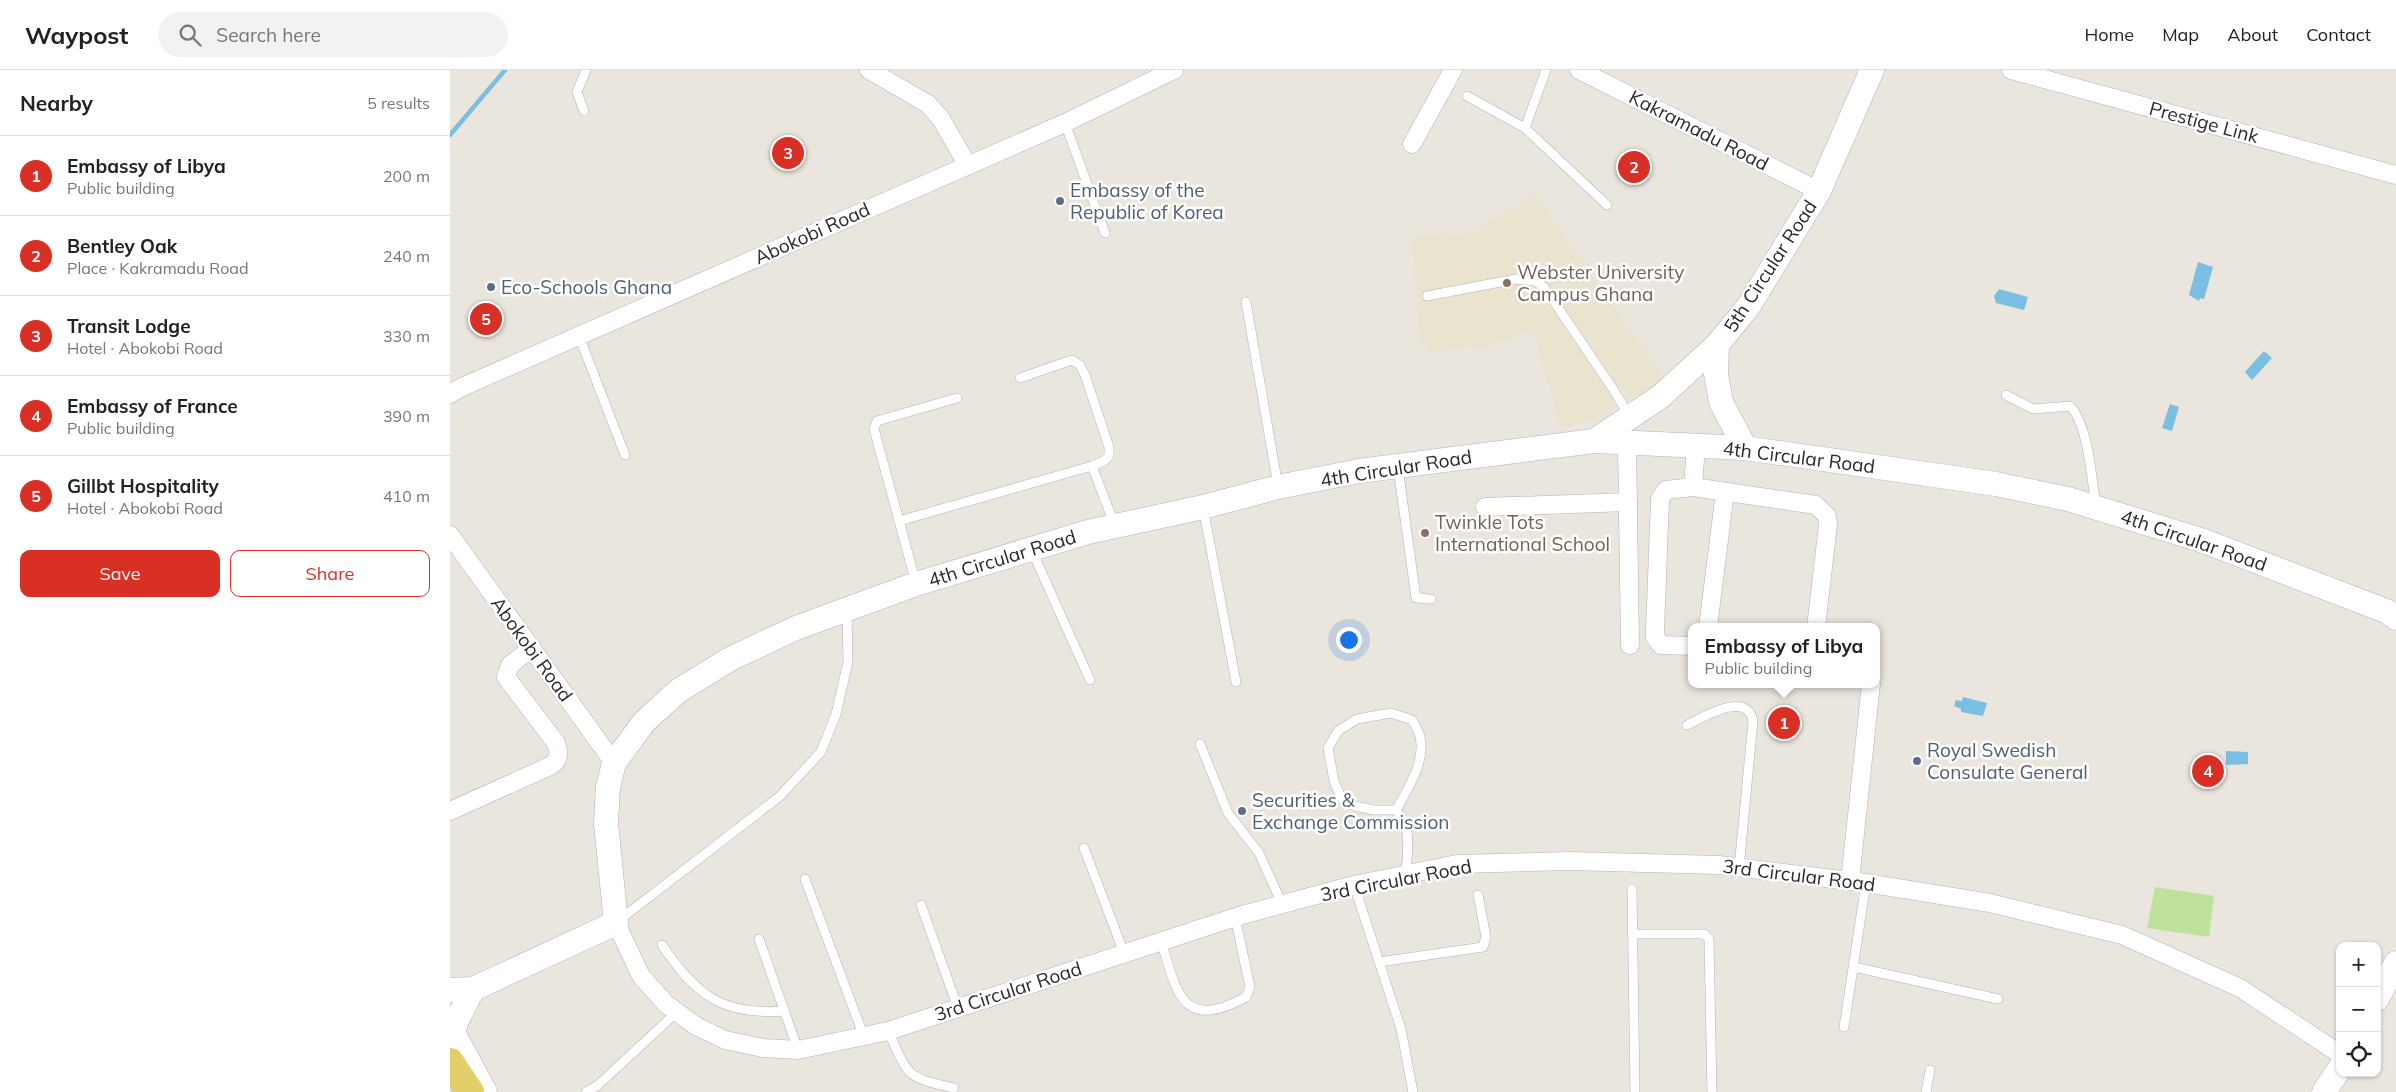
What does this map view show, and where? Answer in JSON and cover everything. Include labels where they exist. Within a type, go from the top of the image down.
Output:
[{"type":"main road","points":[[450,1062],[470,1092]]},
{"type":"street","points":[[870,70],[928,104],[941,119],[967,164]]},
{"type":"street","name":"Abokobi Road","points":[[450,394],[462,387],[967,164],[1066,123],[1174,70]]},
{"type":"street","points":[[1412,144],[1452,70]]},
{"type":"street","name":"Kakramadu Road","points":[[1579,70],[1819,191]]},
{"type":"street","name":"5th Circular Road","points":[[1594,441],[1660,397],[1717,345],[1748,307],[1819,191],[1872,70]]},
{"type":"street","name":"Prestige Link","points":[[2011,70],[2396,174]]},
{"type":"street","points":[[1717,345],[1716,374],[1720,402],[1745,448]]},
{"type":"street","name":"4th Circular Road","points":[[616,923],[606,823],[608,787],[614,763],[644,722],[678,691],[730,659],[796,628],[847,609],[916,584],[1031,549],[1115,526],[1202,507],[1278,487],[1397,465],[1594,441],[1745,448],[1996,484],[2068,499],[2204,541],[2393,614]]},
{"type":"street","points":[[1626,443],[1630,645]]},
{"type":"street","points":[[1693,488],[1696,446]]},
{"type":"street","points":[[1688,646],[1662,645],[1654,637],[1660,499],[1666,490],[1693,488],[1816,505],[1827,516],[1828,525],[1816,623]]},
{"type":"street","points":[[1709,623],[1726,492]]},
{"type":"street","points":[[1485,507],[1628,502]]},
{"type":"street","name":"Abokobi Road","points":[[450,535],[614,763]]},
{"type":"street","points":[[450,811],[550,766],[557,761],[559,751],[556,743],[506,677],[510,665],[532,648]]},
{"type":"street","points":[[1858,882],[1871,688]]},
{"type":"street","name":"3rd Circular Road","points":[[616,923],[641,976],[666,1004],[696,1026],[725,1040],[763,1048],[798,1050],[888,1031],[1235,917],[1354,885],[1406,874],[1458,864],[1569,861],[1719,865],[1858,882],[1990,903],[2122,935],[2240,988],[2336,1051]]},
{"type":"street","points":[[485,1092],[452,1030],[461,989],[616,923]]},
{"type":"street","points":[[2381,991],[2396,963]]},
{"type":"street","points":[[2324,1092],[2336,1074]]},
{"type":"lane","points":[[584,111],[577,92],[586,70]]},
{"type":"lane","points":[[1525,128],[1546,70]]},
{"type":"lane","points":[[1466,96],[1525,128],[1607,205]]},
{"type":"lane","points":[[1066,123],[1105,233]]},
{"type":"lane","points":[[1427,296],[1516,279],[1535,281],[1544,287],[1613,389],[1630,418]]},
{"type":"lane","points":[[1246,302],[1278,487]]},
{"type":"lane","points":[[579,336],[625,455]]},
{"type":"lane","points":[[899,521],[1104,462],[1109,456],[1109,447],[1086,375],[1080,365],[1072,360],[1020,378]]},
{"type":"lane","points":[[2006,396],[2033,409],[2070,406],[2076,413],[2082,428],[2096,507]]},
{"type":"lane","points":[[916,584],[874,429],[877,421],[957,398]]},
{"type":"lane","points":[[1397,465],[1411,552],[1416,598],[1421,600],[1431,599]]},
{"type":"lane","points":[[1092,466],[1115,526]]},
{"type":"lane","points":[[1202,507],[1236,682]]},
{"type":"lane","points":[[1031,549],[1090,680]]},
{"type":"lane","points":[[616,923],[779,797],[821,752],[836,714],[848,662],[847,609]]},
{"type":"lane","points":[[1687,725],[1726,707],[1747,708],[1752,713],[1753,721],[1740,868]]},
{"type":"lane","points":[[1396,810],[1413,780],[1420,754],[1421,738],[1412,720],[1391,713],[1357,719],[1338,731],[1328,748],[1334,781],[1342,798],[1355,806],[1374,810],[1396,810],[1405,820],[1408,834],[1406,874]]},
{"type":"lane","points":[[1200,744],[1228,813],[1260,853],[1282,904]]},
{"type":"lane","points":[[1084,848],[1124,953]]},
{"type":"lane","points":[[806,879],[864,1037]]},
{"type":"lane","points":[[1844,1026],[1854,967],[1858,882]]},
{"type":"lane","points":[[1354,885],[1402,1029],[1413,1092]]},
{"type":"lane","points":[[1632,889],[1635,1092]]},
{"type":"lane","points":[[1379,962],[1483,947],[1486,937],[1478,895]]},
{"type":"lane","points":[[921,905],[958,1008]]},
{"type":"lane","points":[[1161,941],[1177,991],[1190,1005],[1202,1012],[1217,1009],[1246,997],[1250,987],[1235,917]]},
{"type":"lane","points":[[1632,934],[1704,934],[1709,939],[1712,1092]]},
{"type":"lane","points":[[758,939],[798,1050]]},
{"type":"lane","points":[[662,945],[689,980],[714,1001],[735,1008],[761,1013],[784,1011]]},
{"type":"lane","points":[[1854,967],[1998,999]]},
{"type":"lane","points":[[586,1092],[596,1086],[677,1012]]},
{"type":"lane","points":[[888,1031],[910,1075],[922,1081],[954,1088]]},
{"type":"lane","points":[[1926,1092],[1930,1070]]},
{"type":"shaded area","name":"Webster University Campus Ghana","points":[[1536,195],[1664,379],[1640,395],[1633,396],[1625,393],[1621,386],[1609,394],[1613,400],[1613,409],[1593,420],[1561,427],[1533,330],[1473,350],[1471,345],[1430,352],[1429,343],[1421,344],[1412,237],[1473,232]]},
{"type":"green space","points":[[2155,887],[2214,896],[2209,937],[2147,928]]},
{"type":"water","points":[[2198,262],[2213,267],[2204,299],[2200,298],[2199,301],[2189,295]]},
{"type":"water","points":[[1999,289],[2028,297],[2024,310],[1996,303],[1994,296]]},
{"type":"water","points":[[2264,351],[2272,358],[2252,380],[2245,372]]},
{"type":"water","points":[[2170,404],[2179,407],[2172,431],[2162,428]]},
{"type":"water","points":[[1963,697],[1987,703],[1983,716],[1961,712],[1961,709],[1954,706],[1956,700],[1962,701]]},
{"type":"water","points":[[2226,751],[2248,752],[2248,764],[2226,765]]},
{"type":"waterway","points":[[450,135],[505,70]]},
{"type":"place","name":"Transit Lodge","points":[[788,153]]},
{"type":"place","name":"Bentley Oak","points":[[1634,167]]},
{"type":"place","name":"Embassy of the Republic of Korea","points":[[1060,201]]},
{"type":"place","name":"Webster University Campus Ghana","points":[[1507,283]]},
{"type":"place","name":"Eco-Schools Ghana","points":[[491,287]]},
{"type":"place","name":"Gillbt Hospitality","points":[[486,319]]},
{"type":"place","name":"Twinkle Tots International School","points":[[1425,533]]},
{"type":"place","name":"Embassy of Libya","points":[[1784,723]]},
{"type":"place","name":"Royal Swedish Consulate General","points":[[1917,761]]},
{"type":"place","name":"Embassy of France","points":[[2208,771]]},
{"type":"place","name":"Securities & Exchange Commission","points":[[1242,811]]}]
